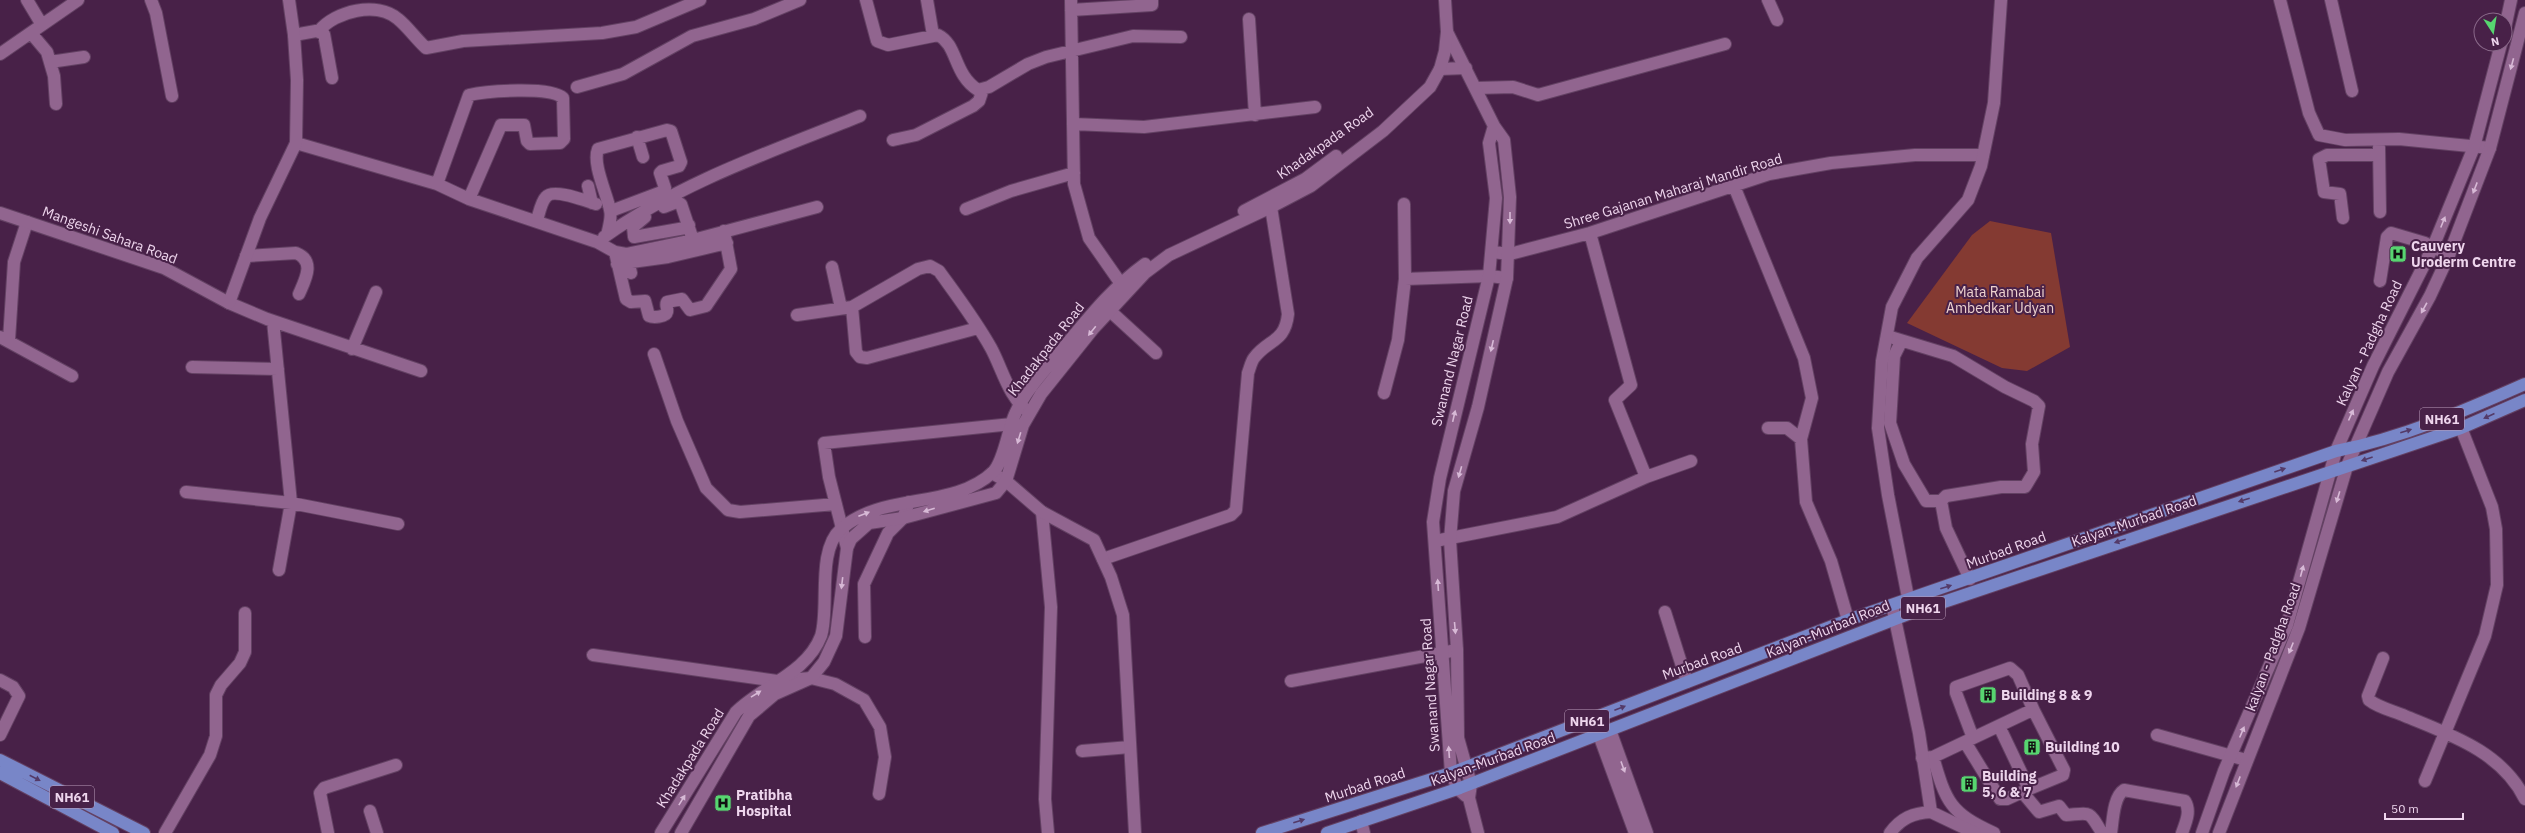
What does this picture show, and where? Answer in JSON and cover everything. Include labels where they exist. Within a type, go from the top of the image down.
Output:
[{"type":"highway","name":"NH61","points":[[2356,447],[2456,415],[2525,384]]},
{"type":"highway","name":"Kalyan-Murbad Road","points":[[1327,833],[1362,827],[1911,613],[2091,551],[2461,428],[2525,400]]},
{"type":"highway","name":"Murbad Road","points":[[1262,833],[1466,768],[1892,604],[1970,579],[2336,451],[2356,447]]},
{"type":"highway","points":[[2086,538],[2091,551]]},
{"type":"highway","points":[[1748,660],[1753,675]]},
{"type":"highway","name":"NH61","points":[[0,760],[113,833]]},
{"type":"highway","name":"NH61","points":[[0,773],[54,794],[144,833]]},
{"type":"street","points":[[27,0],[42,25]]},
{"type":"street","points":[[0,54],[78,0]]},
{"type":"street","points":[[151,0],[156,13],[172,96]]},
{"type":"street","points":[[229,302],[260,218],[296,143],[297,80],[294,36],[289,0]]},
{"type":"street","points":[[294,36],[319,31],[325,24],[339,15],[370,10],[389,14],[398,19],[426,48],[463,41],[602,33],[636,27],[700,0]]},
{"type":"street","points":[[577,87],[623,74],[692,36],[754,19],[800,0]]},
{"type":"street","points":[[866,0],[877,41],[888,45],[933,35],[943,38],[948,43],[960,73],[973,86],[983,90]]},
{"type":"street","points":[[927,0],[933,35]]},
{"type":"street","points":[[1123,287],[1089,238],[1074,184],[1071,5],[1152,5],[1152,0]]},
{"type":"street","name":"Swanand Nagar Road","points":[[1445,0],[1447,32],[1494,126],[1504,140],[1505,162],[1510,197],[1510,254],[1507,278],[1478,407],[1454,491],[1450,540],[1453,609],[1457,650],[1458,738],[1471,784],[1469,798]]},
{"type":"street","points":[[1768,0],[1777,20]]},
{"type":"street","points":[[1911,613],[1888,495],[1878,428],[1882,361],[1892,307],[1917,258],[1968,200],[1983,155],[1994,103],[2002,0]]},
{"type":"street","points":[[2280,0],[2310,114],[2319,135],[2322,156],[2319,159],[2324,192],[2340,194],[2342,218]]},
{"type":"street","points":[[2331,0],[2352,91]]},
{"type":"street","points":[[2508,12],[2511,0]]},
{"type":"street","points":[[2356,447],[2388,372],[2430,296],[2449,255],[2490,148],[2525,12]]},
{"type":"street","points":[[1249,19],[1256,115]]},
{"type":"street","points":[[319,31],[324,34],[327,44],[332,78]]},
{"type":"street","points":[[1447,32],[1437,74],[1466,68]]},
{"type":"street","points":[[31,33],[48,52],[56,104]]},
{"type":"street","points":[[893,140],[916,135],[973,106],[979,101],[983,90],[1028,64],[1132,36],[1181,37]]},
{"type":"street","points":[[1476,88],[1513,87],[1538,95],[1725,44]]},
{"type":"street","name":"Kalyan - Padgha Road","points":[[2293,627],[2329,471],[2336,451],[2373,366],[2433,247],[2474,146],[2499,52]]},
{"type":"street","points":[[50,62],[84,57]]},
{"type":"street","name":"Khadakpada Road","points":[[661,833],[736,712],[749,699],[800,665],[821,636],[828,554],[835,535],[841,529],[864,513],[909,502],[940,497],[973,485],[992,473],[1012,424],[1076,341],[1123,287],[1165,250],[1269,204],[1308,182],[1376,127],[1426,81],[1437,74]]},
{"type":"street","points":[[437,184],[469,95],[544,92],[558,94],[563,98],[564,139],[560,143],[530,144],[527,141],[524,125],[501,125],[469,199]]},
{"type":"street","points":[[1073,124],[1144,127],[1315,107]]},
{"type":"street","points":[[596,242],[655,205],[712,176],[860,116]]},
{"type":"street","name":"Swanand Nagar Road","points":[[1469,798],[1458,789],[1451,773],[1433,522],[1438,489],[1489,276],[1496,198],[1491,164],[1490,143],[1494,126]]},
{"type":"street","points":[[607,234],[611,211],[603,188],[597,153],[598,149],[637,137],[667,130],[671,131],[680,162],[679,166],[660,173],[665,188],[664,191],[611,211]]},
{"type":"street","points":[[2319,135],[2346,140],[2399,139],[2490,148]]},
{"type":"street","points":[[637,137],[643,157]]},
{"type":"street","points":[[2379,139],[2380,212]]},
{"type":"street","points":[[296,143],[437,184],[469,199],[537,220],[596,242],[626,259],[702,247],[726,237],[817,207]]},
{"type":"street","name":"Shree Gajanan Maharaj Mandir Road","points":[[1492,252],[1510,254],[1590,233],[1769,174],[1831,163],[1915,155],[1983,155]]},
{"type":"street","points":[[2322,156],[2379,155]]},
{"type":"street","points":[[1491,164],[1505,162]]},
{"type":"street","points":[[966,209],[1011,191],[1074,173]]},
{"type":"street","points":[[537,220],[546,197],[550,194],[562,194],[594,203],[588,186]]},
{"type":"street","points":[[1734,186],[1804,358],[1812,398],[1801,438],[1806,502],[1832,561],[1848,620]]},
{"type":"street","points":[[1496,198],[1510,197]]},
{"type":"street","points":[[702,247],[689,225],[680,204],[677,202],[653,211],[635,224],[634,237],[626,259],[626,299],[631,302],[646,301],[649,316],[652,318],[665,315],[667,302],[682,299],[690,310],[706,306],[730,269],[726,237]]},
{"type":"street","points":[[1103,559],[1231,515],[1236,510],[1248,373],[1254,358],[1282,334],[1286,327],[1288,314],[1269,204]]},
{"type":"street","points":[[1384,393],[1398,340],[1405,279],[1404,204]]},
{"type":"street","name":"Mangeshi Sahara Road","points":[[0,213],[164,268],[229,302],[273,321],[352,349],[421,371]]},
{"type":"street","points":[[27,222],[14,262],[4,339],[72,376]]},
{"type":"street","points":[[634,237],[685,228],[689,225]]},
{"type":"street","points":[[1590,233],[1631,384],[1615,400],[1646,477]]},
{"type":"street","points":[[2380,281],[2387,237],[2391,233],[2433,247],[2449,255]]},
{"type":"street","points":[[246,256],[296,253],[301,255],[306,260],[309,272],[299,294]]},
{"type":"street","points":[[797,315],[847,308],[918,269],[930,266],[939,271],[978,328],[991,348],[1025,409]]},
{"type":"street","points":[[832,267],[847,308],[856,352],[860,357],[867,358],[978,328]]},
{"type":"street","points":[[1405,279],[1489,276],[1507,278]]},
{"type":"street","name":"Khadakpada Road","points":[[1076,341],[1109,310],[1123,287]]},
{"type":"street","points":[[352,349],[376,292]]},
{"type":"street","points":[[1109,310],[1156,353]]},
{"type":"street","points":[[273,321],[291,503],[279,570]]},
{"type":"street","points":[[1887,336],[1901,342],[1940,350],[1954,356],[2005,387],[2034,401],[2040,410],[2032,444],[2034,472],[2025,487],[2001,487],[1946,496],[1941,501],[1926,501],[1904,464],[1890,423],[1894,356],[1901,342]]},
{"type":"street","points":[[654,354],[677,421],[703,482],[718,502],[728,510],[740,512],[836,504]]},
{"type":"street","points":[[2373,366],[2388,372]]},
{"type":"street","points":[[192,367],[278,369]]},
{"type":"street","name":"Khadakpada Road","points":[[681,833],[749,716],[764,702],[811,678],[824,662],[836,636],[847,548],[851,539],[869,523],[903,518],[996,493],[1006,481],[1023,425],[1025,409]]},
{"type":"street","points":[[2425,781],[2485,636],[2497,585],[2496,529],[2492,506],[2456,415]]},
{"type":"street","points":[[847,548],[841,529],[824,443],[1012,424]]},
{"type":"street","points":[[1768,428],[1787,428],[1801,438]]},
{"type":"street","name":"kalyan - Padgha Road","points":[[2219,833],[2272,694],[2347,466],[2356,447]]},
{"type":"street","points":[[1435,541],[1450,540],[1557,517],[1646,477],[1691,461]]},
{"type":"street","points":[[992,473],[1006,481],[1042,512],[1094,540],[1111,577],[1123,615],[1134,833]]},
{"type":"street","points":[[973,485],[979,497]]},
{"type":"street","points":[[1438,489],[1454,491]]},
{"type":"street","points":[[186,492],[291,503],[398,524]]},
{"type":"street","points":[[1941,501],[1946,528],[1970,579]]},
{"type":"street","points":[[866,637],[864,584],[888,533],[903,518],[909,502]]},
{"type":"street","points":[[1042,512],[1051,607],[1044,798],[1048,833]]},
{"type":"street","points":[[1892,604],[1919,733],[1927,758],[1944,794],[1962,816],[1994,833]]},
{"type":"street","points":[[1440,610],[1453,609]]},
{"type":"street","points":[[1665,612],[1687,682]]},
{"type":"street","points":[[165,833],[210,755],[216,736],[216,694],[220,685],[240,663],[245,652],[245,613]]},
{"type":"street","points":[[2202,833],[2232,756],[2260,691],[2293,627]]},
{"type":"street","points":[[1291,681],[1457,650]]},
{"type":"street","points":[[594,655],[778,681],[811,678],[835,684],[864,700],[880,727],[885,757],[879,794]]},
{"type":"street","points":[[2383,658],[2368,696],[2369,700],[2445,732],[2490,755],[2519,787],[2525,799]]},
{"type":"street","points":[[2010,668],[2018,675],[2034,711],[2064,770],[2064,775],[2026,791],[2000,799],[1969,740],[1956,693],[1956,687],[2010,668]]},
{"type":"street","points":[[0,680],[13,687],[19,696],[0,735]]},
{"type":"street","points":[[2260,691],[2272,694]]},
{"type":"street","points":[[1927,758],[2030,711],[2034,711]]},
{"type":"street","points":[[1999,726],[2026,791],[2039,812],[2059,806],[2066,814],[2085,812],[2091,815],[2102,833]]},
{"type":"street","points":[[1610,730],[1646,833]]},
{"type":"street","points":[[1599,735],[1635,833]]},
{"type":"street","points":[[2157,736],[2246,760]]},
{"type":"street","points":[[1082,751],[1130,747]]},
{"type":"street","points":[[708,758],[721,764]]},
{"type":"street","points":[[1927,758],[1931,812]]},
{"type":"street","points":[[328,833],[320,792],[324,788],[396,765]]},
{"type":"street","points":[[2111,833],[2116,801],[2120,793],[2124,790],[2185,801],[2188,807],[2188,813],[2182,833]]},
{"type":"street","points":[[1469,798],[1478,833]]},
{"type":"street","points":[[370,810],[377,833]]},
{"type":"street","points":[[1890,833],[1897,823],[1915,812],[1931,812],[1975,833]]},
{"type":"green space","name":"Mata Ramabai Ambedkar Udyan","points":[[1990,221],[2051,233],[2070,347],[2027,371],[2002,368],[1907,323],[1972,235]]},
{"type":"place","name":"Cauvery Uroderm Centre","points":[[2398,254]]},
{"type":"place","name":"Building 8 & 9","points":[[1988,695]]},
{"type":"place","name":"Building 10","points":[[2032,747]]},
{"type":"place","name":"Building 5, 6 & 7","points":[[1969,784]]},
{"type":"place","name":"Pratibha Hospital","points":[[723,803]]}]
